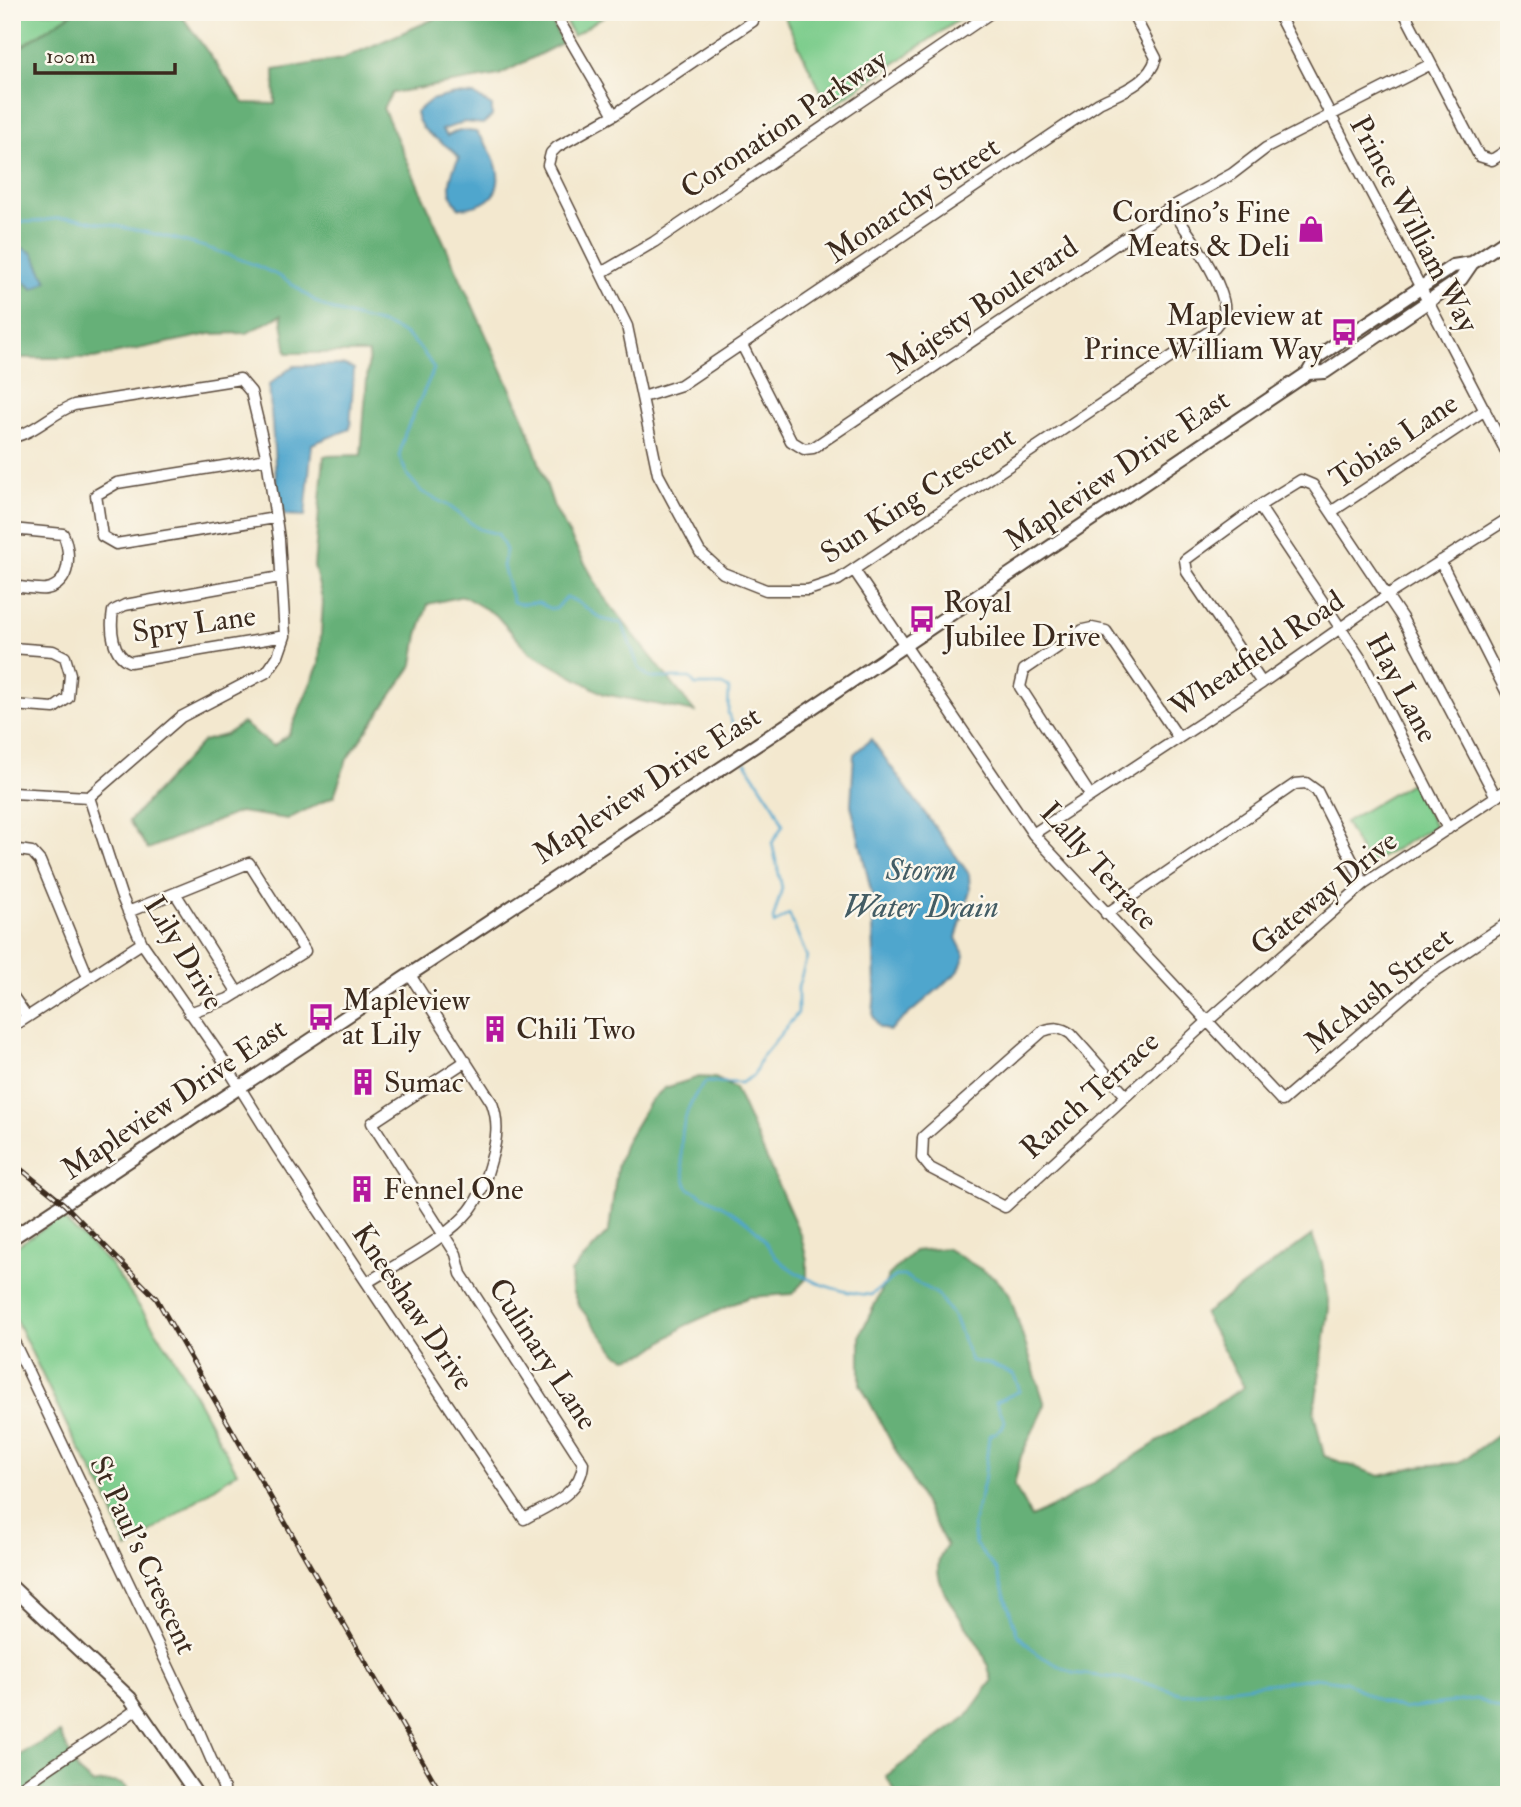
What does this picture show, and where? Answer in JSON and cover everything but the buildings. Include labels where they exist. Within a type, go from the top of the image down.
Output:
[{"type":"main road","name":"Mapleview Drive East","points":[[1308,373],[1325,372],[1461,279],[1472,263],[1509,238]]},
{"type":"main road","name":"Mapleview Drive East","points":[[12,1238],[410,975],[1308,373],[1317,357],[1452,265],[1472,263]]},
{"type":"main road","points":[[12,1587],[130,1698],[197,1795]]},
{"type":"street","points":[[554,12],[614,115],[753,21]]},
{"type":"street","name":"Coronation Parkway","points":[[601,273],[654,242],[992,12]]},
{"type":"street","name":"Monarchy Street","points":[[643,397],[673,389],[742,345],[1099,103],[1152,72],[1156,58],[1132,12]]},
{"type":"street","name":"Prince William Way","points":[[1277,12],[1509,457]]},
{"type":"street","points":[[1404,12],[1479,156],[1492,160],[1509,149]]},
{"type":"street","name":"Majesty Boulevard","points":[[742,345],[791,441],[804,449],[813,448],[1170,208],[1232,174],[1266,148],[1431,64]]},
{"type":"street","name":"Sun King Crescent","points":[[614,115],[557,147],[551,153],[548,165],[630,333],[658,474],[690,537],[710,562],[723,573],[751,587],[783,592],[820,587],[855,570],[1220,322],[1226,308],[1224,300],[1198,248],[1170,208]]},
{"type":"street","points":[[12,437],[25,435],[58,410],[74,405],[240,379],[251,392],[267,459],[285,636],[278,656],[267,672],[181,717],[89,797],[12,793]]},
{"type":"street","name":"Tobias Lane","points":[[1331,512],[1485,410]]},
{"type":"street","points":[[267,459],[117,483],[96,495],[102,537],[116,544],[275,518]]},
{"type":"street","points":[[1262,683],[1187,572],[1186,556],[1301,480],[1313,485],[1415,640],[1496,797]]},
{"type":"street","name":"Hay Lane","points":[[1259,506],[1341,627],[1375,684],[1448,829]]},
{"type":"street","name":"Wheatfield Road","points":[[1034,834],[1262,683],[1386,596],[1509,517]]},
{"type":"street","points":[[12,529],[63,534],[69,547],[69,568],[48,589],[12,586]]},
{"type":"street","points":[[1440,561],[1509,697]]},
{"type":"street","points":[[855,570],[904,645]]},
{"type":"street","name":"Spry Lane","points":[[281,577],[125,605],[113,611],[111,621],[115,647],[122,659],[130,662],[285,636]]},
{"type":"street","points":[[1090,795],[1020,687],[1019,681],[1024,670],[1083,630],[1092,628],[1106,631],[1178,737]]},
{"type":"street","name":"Lally Terrace","points":[[904,645],[1034,834],[1282,1101]]},
{"type":"street","points":[[12,648],[53,651],[65,657],[70,674],[68,698],[54,708],[12,705]]},
{"type":"street","points":[[1106,914],[1295,784],[1306,783],[1317,791],[1364,884]]},
{"type":"street","name":"Gateway Drive","points":[[1209,1020],[1364,884],[1509,788]]},
{"type":"street","name":"Lily Drive","points":[[89,797],[128,912],[142,943],[219,1054],[238,1088]]},
{"type":"street","points":[[12,849],[32,852],[40,861],[88,977]]},
{"type":"street","points":[[128,912],[249,863],[305,951],[238,993],[189,1013]]},
{"type":"street","points":[[175,893],[238,993]]},
{"type":"street","name":"McAush Street","points":[[1282,1101],[1425,978],[1509,922]]},
{"type":"street","points":[[12,1027],[142,943]]},
{"type":"street","points":[[368,1282],[442,1234],[469,1211],[480,1192],[495,1146],[498,1120],[492,1103],[410,975]]},
{"type":"street","points":[[12,995],[27,1017]]},
{"type":"street","name":"Ranch Terrace","points":[[1125,1096],[1071,1034],[1063,1028],[1053,1027],[1043,1031],[923,1137],[922,1158],[930,1168],[1004,1207],[1209,1020]]},
{"type":"street","points":[[442,1234],[372,1123],[466,1061]]},
{"type":"street","name":"Kneeshaw Drive","points":[[238,1088],[524,1519]]},
{"type":"street","name":"Culinary Lane","points":[[442,1234],[456,1254],[461,1275],[583,1463],[583,1476],[575,1487],[524,1519]]},
{"type":"street","name":"St Paul's Crescent","points":[[12,1338],[198,1729],[224,1789],[221,1795]]},
{"type":"street","points":[[12,1795],[61,1758],[97,1738],[137,1709]]},
{"type":"green space","points":[[12,12],[74,12],[12,52]]},
{"type":"green space","points":[[74,12],[179,12],[244,103],[275,104],[274,70],[342,59],[450,12],[547,12],[562,43],[499,75],[392,93],[383,108],[526,423],[554,507],[603,596],[695,712],[604,694],[529,652],[496,615],[463,596],[428,604],[418,635],[413,664],[347,759],[334,796],[288,819],[239,812],[148,849],[129,821],[203,741],[225,735],[243,723],[273,746],[289,734],[319,664],[323,602],[314,566],[324,456],[361,455],[369,353],[287,353],[281,315],[247,333],[210,334],[94,358],[12,358],[12,53]]},
{"type":"green space","points":[[561,12],[610,12],[573,36]]},
{"type":"green space","points":[[782,12],[970,12],[829,108]]},
{"type":"green space","points":[[1411,783],[1435,826],[1368,865],[1345,822]]},
{"type":"green space","points":[[699,1077],[715,1078],[735,1088],[801,1236],[807,1260],[807,1278],[792,1294],[749,1297],[686,1325],[647,1353],[627,1358],[617,1354],[579,1306],[572,1291],[571,1272],[609,1231],[617,1168],[625,1143],[650,1101],[665,1088]]},
{"type":"green space","points":[[61,1217],[110,1264],[172,1354],[237,1472],[127,1549],[105,1493],[71,1434],[12,1312],[12,1249]]},
{"type":"green space","points":[[1312,1235],[1322,1262],[1329,1308],[1314,1413],[1324,1456],[1380,1476],[1419,1466],[1459,1463],[1509,1427],[1509,1795],[897,1795],[886,1776],[965,1718],[992,1681],[981,1650],[941,1583],[938,1570],[940,1558],[947,1546],[860,1384],[860,1335],[889,1275],[914,1251],[946,1248],[994,1277],[1009,1293],[1045,1405],[1021,1456],[1014,1485],[1031,1517],[1061,1503],[1244,1387],[1204,1314]]},
{"type":"green space","points":[[60,1733],[78,1771],[93,1784],[116,1782],[134,1795],[12,1795],[12,1759]]},
{"type":"water","points":[[455,94],[474,95],[492,106],[492,116],[483,124],[464,122],[442,130],[447,136],[459,130],[476,132],[493,156],[498,180],[495,191],[488,200],[459,208],[452,196],[450,184],[459,158],[428,133],[418,121],[416,112],[431,100]]},
{"type":"water","points":[[12,243],[33,253],[47,281],[33,289],[12,271]]},
{"type":"water","points":[[345,365],[354,369],[350,429],[312,444],[305,516],[285,515],[277,490],[269,385],[293,366]]},
{"type":"water","name":"Storm Water Drain","points":[[871,739],[969,874],[970,891],[956,938],[965,956],[958,972],[889,1031],[879,1027],[873,1016],[875,987],[872,895],[851,805],[854,754]]},
{"type":"waterway","points":[[12,219],[28,222],[60,218],[79,219],[206,247],[279,276],[328,308],[388,326],[412,340],[434,369],[405,433],[399,456],[408,476],[422,492],[449,506],[479,529],[498,534],[506,550],[503,566],[513,602],[538,603],[556,609],[566,597],[604,619],[622,623],[639,668],[650,678],[690,678],[695,685],[722,685],[729,689],[728,713],[737,734]]},
{"type":"waterway","points":[[746,763],[775,807],[783,825],[772,843],[782,888],[774,924],[789,914],[807,957],[798,987],[798,1013],[761,1058],[754,1075],[741,1083],[706,1082],[690,1105],[681,1146],[688,1188],[749,1224],[760,1234],[776,1257],[808,1279],[833,1288],[871,1295],[896,1276],[904,1276],[937,1294],[955,1319],[971,1361],[990,1364],[1014,1375],[1020,1391],[996,1402],[1005,1421],[1002,1429],[989,1436],[984,1482],[973,1523],[975,1544],[997,1571],[1017,1634],[1037,1654],[1072,1673],[1134,1680],[1183,1694],[1314,1678],[1346,1682],[1379,1701],[1402,1709],[1476,1699],[1509,1712]]},
{"type":"railway","points":[[12,1162],[64,1204],[156,1298],[442,1795]]},
{"type":"place","name":"Cordino's Fine Meats & Deli","points":[[1311,229]]},
{"type":"place","name":"Mapleview at Prince William Way","points":[[1344,332]]},
{"type":"place","name":"Royal Jubilee Drive","points":[[922,619]]},
{"type":"place","name":"Mapleview at Lily","points":[[321,1017]]},
{"type":"place","name":"Chili Two","points":[[495,1029]]},
{"type":"place","name":"Sumac","points":[[363,1082]]},
{"type":"place","name":"Fennel One","points":[[362,1189]]}]
